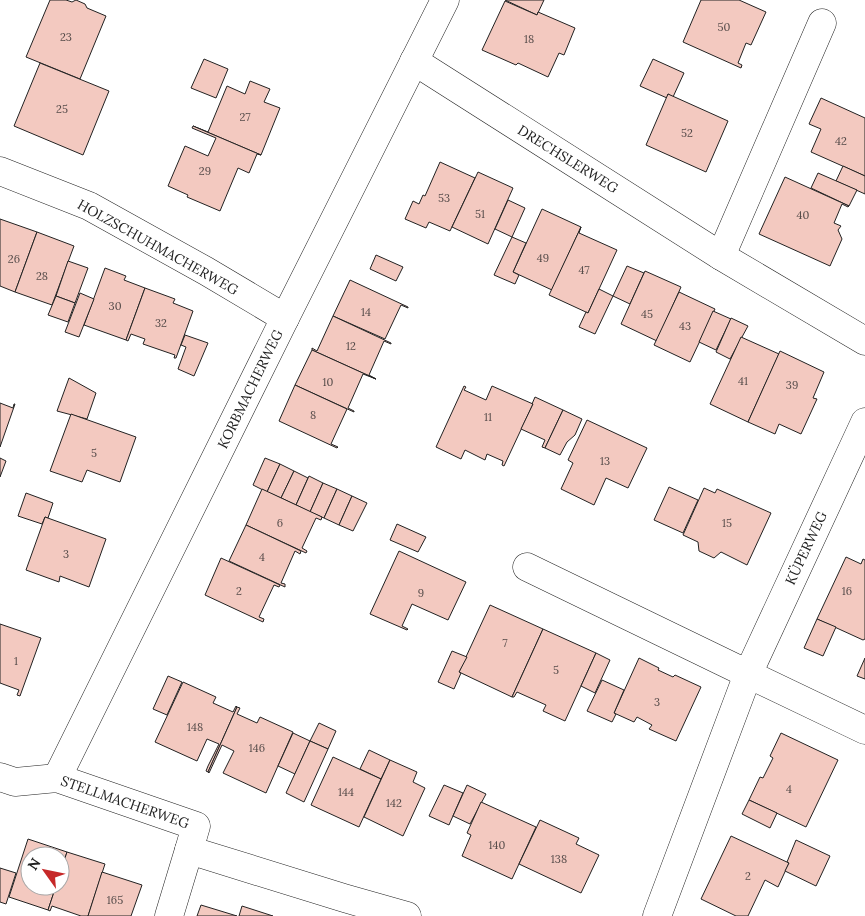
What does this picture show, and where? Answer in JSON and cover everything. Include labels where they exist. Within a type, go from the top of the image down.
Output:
[{"type":"street","name":"KORBMACHERWEG","points":[[57,778],[285,318],[446,0]]},
{"type":"street","points":[[721,256],[822,23]]},
{"type":"street","name":"DRECHSLERWEG","points":[[414,61],[721,256],[865,341]]},
{"type":"street","name":"HOLZSCHUHMACHERWEG","points":[[0,171],[89,206],[206,271],[285,318]]},
{"type":"street","name":"KÜPERWEG","points":[[657,916],[748,674],[865,422]]},
{"type":"street","points":[[527,567],[865,730]]},
{"type":"street","name":"STELLMACHERWEG","points":[[0,778],[15,782],[57,778],[196,826],[169,916]]},
{"type":"street","name":"STELLMACHERWEG","points":[[189,850],[407,916]]},
{"type":"building","points":[[50,0],[72,2],[76,0],[85,4],[87,8],[106,16],[80,79],[26,57]]},
{"type":"building","points":[[505,0],[544,0],[537,15]]},
{"type":"building","points":[[701,0],[739,0],[766,12],[751,45],[746,43],[738,63],[742,65],[741,68],[683,42]]},
{"type":"building","points":[[505,1],[537,15],[538,12],[575,28],[564,55],[559,53],[548,77],[518,63],[516,65],[482,50]]},
{"type":"building","points":[[204,59],[228,69],[216,98],[191,88]]},
{"type":"building","points":[[653,59],[684,73],[673,97],[668,94],[667,98],[640,86]]},
{"type":"building","points":[[40,63],[109,91],[83,155],[14,126]]},
{"type":"building","points":[[250,81],[270,89],[264,102],[280,108],[261,155],[193,126],[208,132],[227,86],[245,94]]},
{"type":"building","points":[[668,94],[728,121],[706,172],[646,145]]},
{"type":"building","points":[[821,98],[865,118],[865,176],[811,152],[821,129],[809,124]]},
{"type":"building","points":[[193,126],[261,155],[257,154],[249,173],[238,168],[220,211],[187,197],[188,195],[168,186],[185,146],[208,156],[216,138],[192,128]]},
{"type":"building","points":[[440,162],[475,178],[450,231],[429,222],[426,228],[405,219],[413,201],[419,204],[423,195],[425,196]]},
{"type":"building","points":[[843,166],[865,176],[865,194],[836,181]]},
{"type":"building","points":[[478,172],[513,188],[488,244],[452,227]]},
{"type":"building","points":[[818,173],[857,190],[849,206],[811,188]]},
{"type":"building","points":[[785,177],[849,206],[842,204],[834,223],[841,226],[838,230],[842,239],[830,266],[759,234]]},
{"type":"building","points":[[508,200],[525,208],[512,237],[495,229]]},
{"type":"building","points":[[542,209],[581,227],[552,290],[513,272]]},
{"type":"building","points":[[0,219],[37,232],[15,292],[0,286]]},
{"type":"building","points":[[581,227],[579,233],[617,250],[588,313],[549,295]]},
{"type":"building","points":[[37,232],[74,246],[52,305],[15,292]]},
{"type":"building","points":[[512,237],[526,243],[513,272],[519,275],[515,284],[494,275]]},
{"type":"building","points":[[376,255],[403,267],[396,281],[370,269]]},
{"type":"building","points":[[68,261],[88,268],[75,303],[56,296]]},
{"type":"building","points":[[627,266],[644,273],[630,304],[613,296]]},
{"type":"building","points":[[105,268],[126,276],[124,280],[145,288],[126,340],[84,325]]},
{"type":"building","points":[[645,271],[681,287],[657,341],[621,324]]},
{"type":"building","points":[[350,280],[408,307],[401,305],[385,339],[333,316]]},
{"type":"building","points":[[145,288],[175,299],[173,303],[193,311],[176,358],[174,358],[175,355],[143,344],[145,339],[131,334],[128,341],[126,340]]},
{"type":"building","points":[[599,289],[613,296],[595,334],[579,327]]},
{"type":"building","points":[[679,292],[715,309],[690,362],[654,345]]},
{"type":"building","points":[[80,293],[94,299],[79,337],[65,332]]},
{"type":"building","points":[[56,296],[75,303],[68,322],[48,315]]},
{"type":"building","points":[[713,311],[731,319],[716,350],[699,342]]},
{"type":"building","points":[[333,316],[391,343],[384,341],[369,375],[376,379],[312,350],[312,348],[317,351]]},
{"type":"building","points":[[731,318],[748,326],[730,359],[716,352]]},
{"type":"building","points":[[185,335],[208,343],[194,376],[178,369],[186,347],[181,345]]},
{"type":"building","points":[[741,337],[779,354],[748,422],[710,404]]},
{"type":"building","points":[[312,350],[376,379],[363,374],[348,408],[354,412],[295,385]]},
{"type":"building","points":[[780,351],[824,372],[813,398],[817,399],[801,434],[779,424],[775,434],[748,422]]},
{"type":"building","points":[[69,378],[96,393],[87,419],[57,411]]},
{"type":"building","points":[[295,385],[347,409],[331,444],[337,448],[279,421]]},
{"type":"building","points":[[464,386],[466,387],[464,390],[486,400],[492,386],[533,404],[504,466],[502,465],[503,461],[487,454],[485,460],[465,450],[461,459],[436,447]]},
{"type":"building","points":[[535,397],[563,410],[545,448],[542,447],[545,440],[521,429]]},
{"type":"building","points":[[0,403],[13,408],[15,404],[0,447]]},
{"type":"building","points":[[563,410],[582,419],[575,435],[567,442],[560,455],[545,448]]},
{"type":"building","points":[[71,414],[136,437],[120,482],[87,470],[82,482],[50,471]]},
{"type":"building","points":[[587,420],[647,448],[628,488],[606,478],[594,505],[561,489],[573,463],[568,460]]},
{"type":"building","points":[[0,458],[6,461],[0,477]]},
{"type":"building","points":[[265,458],[280,464],[267,492],[253,485]]},
{"type":"building","points":[[280,464],[294,471],[281,498],[267,492]]},
{"type":"building","points":[[294,471],[308,478],[296,505],[281,498]]},
{"type":"building","points":[[309,476],[323,483],[310,512],[296,505]]},
{"type":"building","points":[[323,483],[337,489],[324,518],[310,512]]},
{"type":"building","points":[[669,487],[698,500],[683,533],[654,520]]},
{"type":"building","points":[[704,488],[715,493],[717,489],[771,513],[747,565],[721,552],[714,558],[699,551],[698,542],[683,535]]},
{"type":"building","points":[[262,489],[322,517],[321,520],[316,518],[302,548],[307,551],[306,553],[246,525]]},
{"type":"building","points":[[337,489],[352,496],[339,525],[324,518]]},
{"type":"building","points":[[26,493],[53,503],[48,518],[45,517],[42,524],[18,516]]},
{"type":"building","points":[[352,496],[367,503],[353,531],[339,525]]},
{"type":"building","points":[[45,517],[106,539],[89,587],[60,576],[59,582],[26,570]]},
{"type":"building","points":[[397,524],[426,537],[418,552],[390,540]]},
{"type":"building","points":[[246,525],[301,551],[300,554],[295,551],[281,583],[285,584],[285,587],[229,561]]},
{"type":"building","points":[[399,551],[466,582],[448,620],[412,604],[402,626],[407,630],[370,614]]},
{"type":"building","points":[[846,557],[861,564],[863,559],[865,560],[865,639],[863,640],[817,619]]},
{"type":"building","points":[[221,558],[280,585],[279,587],[274,585],[259,617],[264,619],[263,622],[205,595]]},
{"type":"building","points":[[490,605],[543,629],[512,697],[459,672]]},
{"type":"building","points":[[817,619],[836,627],[823,656],[804,648]]},
{"type":"building","points":[[0,624],[41,638],[20,696],[17,695],[19,690],[0,683]]},
{"type":"building","points":[[543,629],[596,653],[565,721],[543,711],[546,705],[517,692],[512,697]]},
{"type":"building","points":[[452,651],[467,657],[459,672],[461,673],[454,689],[438,682]]},
{"type":"building","points":[[596,653],[610,660],[595,693],[581,686]]},
{"type":"building","points":[[639,658],[659,668],[658,670],[673,677],[675,675],[701,687],[676,741],[649,729],[652,725],[637,717],[634,722],[614,713]]},
{"type":"building","points":[[865,658],[865,679],[857,676]]},
{"type":"building","points":[[168,676],[182,682],[167,715],[153,709]]},
{"type":"building","points":[[602,680],[624,690],[612,722],[587,711]]},
{"type":"building","points":[[183,682],[216,697],[213,703],[233,712],[237,707],[208,772],[206,771],[219,744],[207,739],[197,761],[155,742]]},
{"type":"building","points":[[237,707],[240,708],[237,714],[257,723],[260,717],[293,732],[266,793],[223,773],[234,751],[222,745],[208,772]]},
{"type":"building","points":[[319,723],[336,731],[328,749],[310,741]]},
{"type":"building","points":[[293,733],[310,741],[295,774],[278,766]]},
{"type":"building","points":[[781,733],[838,760],[806,827],[749,800],[760,777],[763,778],[773,758],[770,756]]},
{"type":"building","points":[[310,741],[328,749],[304,802],[286,793]]},
{"type":"building","points":[[369,750],[390,760],[381,779],[360,769]]},
{"type":"building","points":[[333,757],[381,779],[359,827],[311,805]]},
{"type":"building","points":[[390,760],[417,772],[413,782],[425,788],[403,836],[364,817]]},
{"type":"building","points":[[444,785],[463,793],[449,825],[429,816]]},
{"type":"building","points":[[467,785],[486,794],[470,824],[453,816]]},
{"type":"building","points":[[749,800],[777,813],[770,828],[742,814]]},
{"type":"building","points":[[481,802],[536,827],[512,879],[462,856],[471,835],[467,833]]},
{"type":"building","points":[[540,820],[579,838],[576,844],[599,855],[581,893],[519,864]]},
{"type":"building","points":[[731,836],[789,863],[778,887],[765,880],[748,916],[736,916],[701,899]]},
{"type":"building","points":[[28,839],[49,846],[26,846]]},
{"type":"building","points":[[796,840],[830,856],[816,886],[785,871]]},
{"type":"building","points":[[70,853],[105,864],[88,916],[81,916],[52,906],[50,911],[48,910],[53,896],[70,896]]},
{"type":"building","points":[[20,863],[20,896],[53,896],[48,910],[9,897]]},
{"type":"building","points":[[0,868],[16,873],[6,904],[0,902]]},
{"type":"building","points":[[102,872],[142,885],[131,916],[88,916]]},
{"type":"building","points":[[201,905],[237,916],[197,916]]},
{"type":"building","points":[[242,906],[273,916],[239,916]]}]
